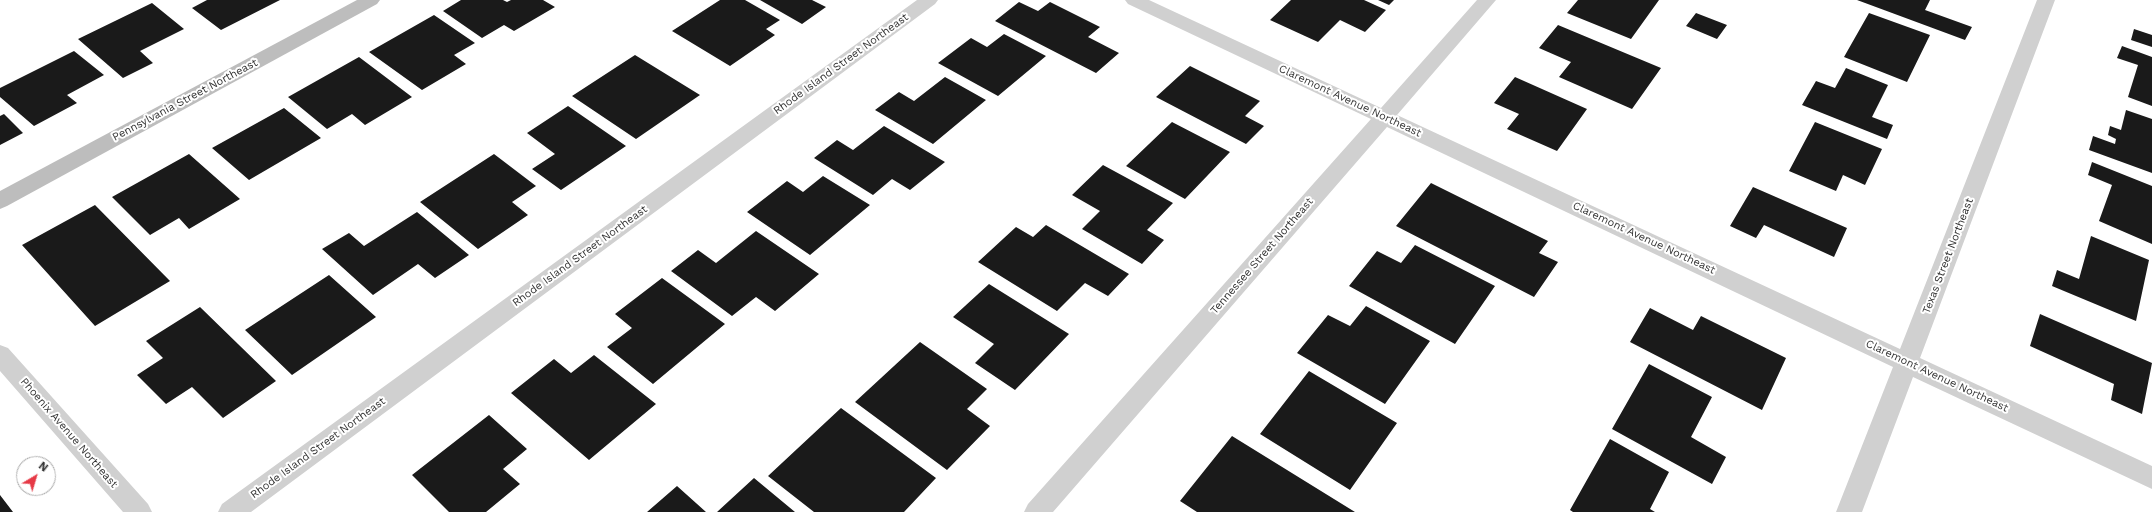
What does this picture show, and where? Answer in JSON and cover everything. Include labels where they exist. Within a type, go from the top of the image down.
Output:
[{"type":"street","name":"Pennsylvania Street Northeast","points":[[0,201],[371,0]]},
{"type":"street","name":"Rhode Island Street Northeast","points":[[230,512],[929,0]]},
{"type":"street","name":"Claremont Avenue Northeast","points":[[1134,0],[2152,478]]},
{"type":"street","name":"Tennessee Street Northeast","points":[[1037,512],[1487,0]]},
{"type":"street","name":"Texas Street Northeast","points":[[1849,512],[2046,0]]},
{"type":"street","name":"Phoenix Avenue Northeast","points":[[0,355],[139,512]]},
{"type":"building","points":[[207,0],[280,0],[221,30],[192,8]]},
{"type":"building","points":[[461,0],[503,0],[507,2],[511,0],[543,0],[555,7],[514,31],[504,25],[482,38],[443,11]]},
{"type":"building","points":[[720,0],[745,0],[780,20],[766,29],[775,35],[730,66],[672,31]]},
{"type":"building","points":[[760,0],[812,0],[826,7],[802,24]]},
{"type":"building","points":[[1291,0],[1364,0],[1386,10],[1365,32],[1340,20],[1318,42],[1270,20]]},
{"type":"building","points":[[1378,0],[1394,0],[1389,5]]},
{"type":"building","points":[[1578,0],[1659,0],[1631,39],[1567,13]]},
{"type":"building","points":[[1857,0],[1930,0],[1925,10],[1972,27],[1965,40]]},
{"type":"building","points":[[1019,2],[1038,11],[1050,2],[1100,27],[1088,37],[1119,53],[1096,73],[995,21]]},
{"type":"building","points":[[152,3],[184,29],[140,51],[153,63],[123,78],[78,39]]},
{"type":"building","points":[[1696,13],[1727,25],[1717,39],[1686,26]]},
{"type":"building","points":[[1869,13],[1930,35],[1907,82],[1844,57]]},
{"type":"building","points":[[434,15],[475,43],[454,55],[466,64],[422,90],[369,52]]},
{"type":"building","points":[[1558,25],[1661,68],[1632,109],[1559,77],[1571,62],[1539,48]]},
{"type":"building","points":[[2134,29],[2152,35],[2152,47],[2131,40]]},
{"type":"building","points":[[1004,34],[1046,56],[998,96],[938,63],[971,38],[987,47]]},
{"type":"building","points":[[2122,46],[2152,57],[2152,106],[2128,97],[2138,65],[2117,58]]},
{"type":"building","points":[[74,51],[104,75],[67,95],[77,103],[34,126],[0,97],[0,88]]},
{"type":"building","points":[[635,55],[700,95],[636,139],[572,96]]},
{"type":"building","points":[[359,57],[412,97],[365,125],[352,114],[327,129],[288,97]]},
{"type":"building","points":[[1190,66],[1260,101],[1245,116],[1264,126],[1246,144],[1156,97]]},
{"type":"building","points":[[1846,68],[1888,85],[1872,117],[1893,125],[1887,139],[1802,105],[1816,81],[1835,88]]},
{"type":"building","points":[[945,77],[986,100],[933,144],[875,110],[899,92],[914,101]]},
{"type":"building","points":[[1515,77],[1587,109],[1557,151],[1507,129],[1519,114],[1494,103]]},
{"type":"building","points":[[568,106],[626,146],[561,190],[532,169],[555,154],[527,133]]},
{"type":"building","points":[[284,108],[321,138],[249,180],[212,148]]},
{"type":"building","points":[[2126,110],[2152,119],[2152,173],[2089,150],[2093,136],[2115,144],[2116,139],[2108,135],[2110,126],[2121,130]]},
{"type":"building","points":[[4,114],[23,133],[0,145],[0,116]]},
{"type":"building","points":[[1172,122],[1230,152],[1185,199],[1126,166]]},
{"type":"building","points":[[1815,122],[1882,149],[1865,185],[1843,175],[1836,191],[1789,171]]},
{"type":"building","points":[[884,126],[945,162],[910,190],[892,179],[873,195],[814,158],[837,140],[853,150]]},
{"type":"building","points":[[189,154],[240,199],[189,229],[179,218],[150,235],[112,197]]},
{"type":"building","points":[[494,154],[536,186],[512,202],[528,215],[478,249],[420,202]]},
{"type":"building","points":[[2092,162],[2152,186],[2152,244],[2099,221],[2112,185],[2088,175]]},
{"type":"building","points":[[1103,165],[1173,203],[1147,230],[1164,240],[1142,264],[1082,229],[1100,211],[1072,195]]},
{"type":"building","points":[[823,176],[870,205],[810,255],[747,212],[787,181],[803,192]]},
{"type":"building","points":[[1431,183],[1548,241],[1539,253],[1558,262],[1534,297],[1396,226]]},
{"type":"building","points":[[1753,187],[1847,228],[1834,257],[1764,225],[1756,238],[1730,226]]},
{"type":"building","points":[[95,205],[170,281],[95,326],[22,245]]},
{"type":"building","points":[[417,212],[469,255],[435,278],[418,264],[373,295],[322,249],[349,233],[364,246]]},
{"type":"building","points":[[1046,225],[1129,274],[1108,296],[1085,283],[1057,311],[978,262],[1016,227],[1033,237]]},
{"type":"building","points":[[756,231],[819,274],[775,311],[756,297],[732,316],[671,271],[698,250],[716,263]]},
{"type":"building","points":[[2091,236],[2149,260],[2136,321],[2052,286],[2057,270],[2079,279]]},
{"type":"building","points":[[1415,245],[1495,286],[1455,344],[1349,286],[1377,251],[1401,263]]},
{"type":"building","points":[[329,275],[376,317],[292,375],[245,330]]},
{"type":"building","points":[[662,278],[725,324],[653,384],[607,347],[632,328],[615,314]]},
{"type":"building","points":[[989,284],[1069,334],[1015,390],[975,363],[994,344],[953,317]]},
{"type":"building","points":[[1366,306],[1430,341],[1385,404],[1297,353],[1328,315],[1350,326]]},
{"type":"building","points":[[200,307],[276,381],[223,418],[192,387],[166,404],[137,375],[163,358],[146,341]]},
{"type":"building","points":[[1650,308],[1693,330],[1701,316],[1786,358],[1762,410],[1630,342]]},
{"type":"building","points":[[2040,314],[2152,363],[2142,414],[2111,400],[2114,384],[2030,346]]},
{"type":"building","points":[[920,342],[987,389],[967,409],[990,426],[947,470],[855,402]]},
{"type":"building","points":[[594,355],[656,404],[589,460],[511,393],[554,359],[571,373]]},
{"type":"building","points":[[1649,364],[1712,397],[1691,437],[1726,457],[1712,484],[1612,429]]},
{"type":"building","points":[[1309,371],[1397,423],[1350,490],[1260,434]]},
{"type":"building","points":[[841,408],[936,478],[904,512],[814,512],[768,476]]},
{"type":"building","points":[[489,415],[527,449],[503,469],[520,484],[486,512],[449,512],[412,475]]},
{"type":"building","points":[[1232,436],[1355,512],[1197,512],[1180,501]]},
{"type":"building","points":[[1610,439],[1669,472],[1650,509],[1655,512],[1573,512],[1570,510]]},
{"type":"building","points":[[754,478],[795,512],[717,512]]},
{"type":"building","points":[[677,486],[706,512],[647,512]]},
{"type":"building","points":[[0,495],[13,512],[0,512]]}]
